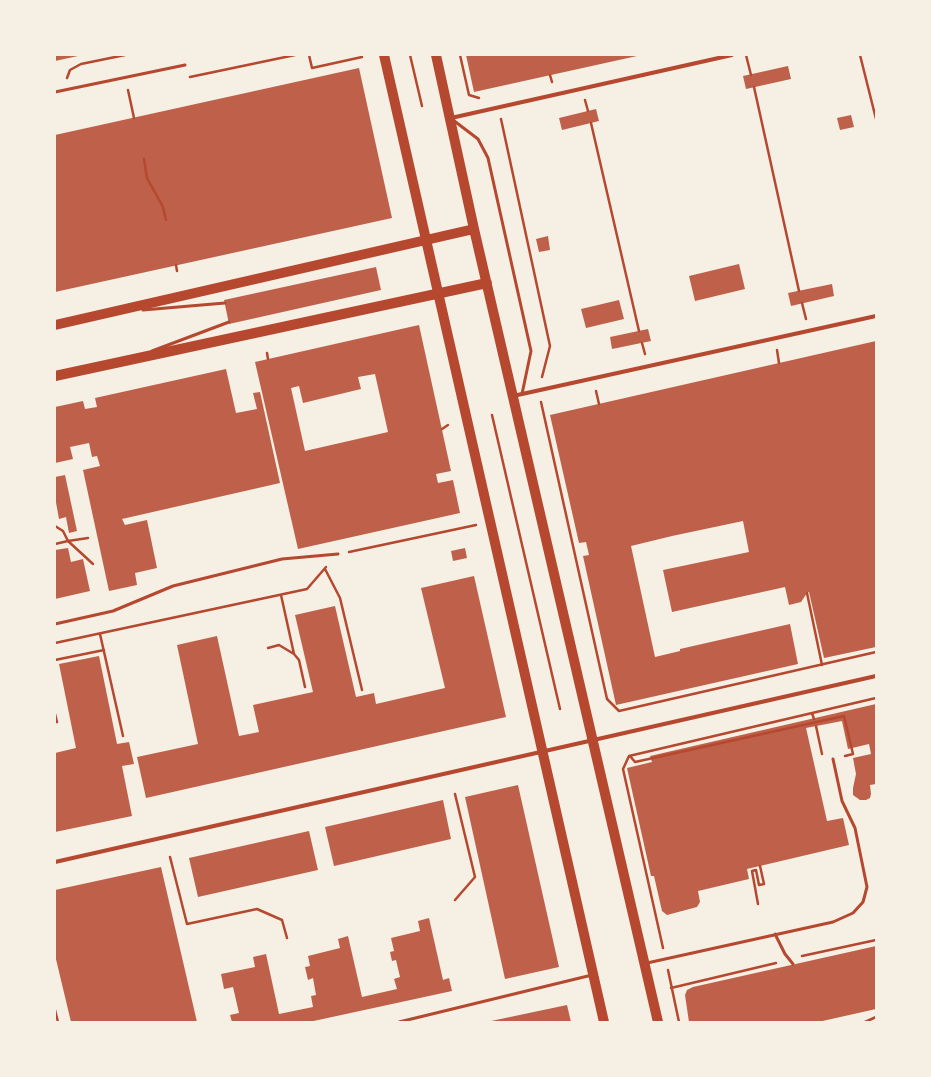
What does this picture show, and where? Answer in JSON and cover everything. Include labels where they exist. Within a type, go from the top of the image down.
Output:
[{"type":"main road","points":[[384,55],[604,1022]]},
{"type":"main road","points":[[436,55],[451,118],[474,229],[517,395],[516,410],[658,1022]]},
{"type":"main road","points":[[55,325],[474,229]]},
{"type":"main road","points":[[55,376],[487,283]]},
{"type":"street","points":[[451,118],[732,55]]},
{"type":"street","points":[[517,395],[876,316]]},
{"type":"street","points":[[55,862],[876,676]]},
{"type":"lane","points":[[55,92],[185,65]]},
{"type":"lane","points":[[451,118],[478,139],[488,158],[532,351],[517,395]]},
{"type":"lane","points":[[111,312],[225,303]]},
{"type":"lane","points":[[126,360],[229,322]]},
{"type":"lane","points":[[55,624],[113,611],[173,586],[282,559],[338,554]]},
{"type":"lane","points":[[644,963],[833,922],[853,913],[863,902],[867,887],[855,828],[842,801],[833,759]]},
{"type":"lane","points":[[775,934],[793,964]]},
{"type":"lane","points":[[399,1022],[593,975]]},
{"type":"path","points":[[309,55],[312,68],[362,57]]},
{"type":"path","points":[[410,55],[422,106]]},
{"type":"path","points":[[460,55],[469,95],[478,98],[484,97]]},
{"type":"path","points":[[746,55],[751,74]]},
{"type":"path","points":[[860,55],[876,119]]},
{"type":"path","points":[[545,83],[559,80]]},
{"type":"path","points":[[754,87],[799,291]]},
{"type":"path","points":[[128,90],[134,118]]},
{"type":"path","points":[[591,123],[639,331]]},
{"type":"path","points":[[144,159],[147,178],[164,207],[166,220]]},
{"type":"path","points":[[176,265],[177,270]]},
{"type":"path","points":[[267,353],[268,359]]},
{"type":"path","points":[[492,415],[560,708]]},
{"type":"path","points":[[442,429],[448,425]]},
{"type":"path","points":[[55,643],[307,589],[338,554],[490,522]]},
{"type":"path","points":[[55,526],[63,531],[68,541],[93,564]]},
{"type":"path","points":[[55,544],[88,538]]},
{"type":"path","points":[[325,569],[340,598],[362,690]]},
{"type":"path","points":[[806,593],[822,665]]},
{"type":"path","points":[[281,595],[294,654]]},
{"type":"path","points":[[100,634],[122,736]]},
{"type":"path","points":[[268,648],[280,645],[294,654],[299,660],[305,687]]},
{"type":"path","points":[[55,660],[104,650]]},
{"type":"path","points":[[608,699],[619,711],[876,652]]},
{"type":"path","points":[[629,756],[876,698]]},
{"type":"path","points":[[812,713],[814,719]]},
{"type":"path","points":[[55,714],[57,722],[55,722]]},
{"type":"path","points":[[629,756],[636,762],[740,741],[844,716],[851,748]]},
{"type":"path","points":[[816,726],[818,735]]},
{"type":"path","points":[[629,756],[623,770],[679,1022]]},
{"type":"path","points":[[455,794],[475,878],[455,900]]},
{"type":"path","points":[[170,857],[187,924],[256,909],[282,920],[287,938]]},
{"type":"path","points":[[758,904],[752,871],[756,870],[759,885],[764,884],[760,866]]},
{"type":"path","points":[[672,988],[789,959],[876,940]]},
{"type":"path","points":[[55,1010],[58,1022]]},
{"type":"path","points":[[865,1022],[876,1017]]},
{"type":"building","points":[[55,55],[78,55],[78,56],[55,61]]},
{"type":"building","points":[[466,55],[637,55],[637,56],[474,92]]},
{"type":"building","points":[[788,66],[791,79],[746,89],[743,76]]},
{"type":"building","points":[[359,68],[392,218],[55,292],[55,135]]},
{"type":"building","points":[[596,109],[599,121],[562,130],[559,118]]},
{"type":"building","points":[[851,115],[854,127],[840,130],[837,118]]},
{"type":"building","points":[[548,236],[550,250],[539,252],[536,239]]},
{"type":"building","points":[[739,264],[745,289],[695,301],[689,276]]},
{"type":"building","points":[[376,267],[381,290],[229,324],[224,300]]},
{"type":"building","points":[[832,284],[834,296],[791,306],[788,293]]},
{"type":"building","points":[[619,300],[624,319],[586,328],[581,309]]},
{"type":"building","points":[[419,325],[451,471],[436,474],[438,483],[453,480],[460,513],[298,549],[255,362]],"holes":[[[375,374],[388,432],[305,451],[291,388],[299,386],[303,403],[361,389],[358,377]]]},
{"type":"building","points":[[648,329],[651,341],[612,349],[610,337]]},
{"type":"building","points":[[876,341],[876,647],[824,658],[809,592],[801,602],[789,605],[785,587],[672,612],[663,570],[749,552],[743,521],[672,536],[631,546],[655,657],[680,651],[680,649],[790,624],[798,664],[616,705],[583,556],[589,555],[586,542],[579,543],[550,415]]},
{"type":"building","points":[[226,369],[236,413],[257,409],[253,393],[260,392],[280,483],[122,519],[125,525],[147,520],[157,568],[135,573],[137,585],[109,591],[83,470],[100,466],[97,456],[92,457],[89,443],[70,447],[73,459],[55,463],[55,407],[83,401],[85,409],[97,407],[95,398]]},
{"type":"building","points":[[65,475],[77,531],[69,533],[66,517],[59,519],[55,497],[55,477]]},
{"type":"building","points":[[68,548],[71,562],[83,559],[90,591],[55,599],[55,550]]},
{"type":"building","points":[[465,548],[467,558],[453,561],[451,551]]},
{"type":"building","points":[[474,576],[506,717],[146,798],[137,757],[198,744],[177,645],[217,636],[239,736],[259,732],[253,705],[313,692],[295,615],[335,606],[356,697],[374,693],[376,704],[445,688],[421,588]]},
{"type":"building","points":[[99,656],[117,744],[129,742],[134,764],[122,766],[132,816],[55,832],[55,753],[76,748],[59,664]]},
{"type":"building","points":[[876,704],[876,784],[870,785],[870,798],[866,800],[860,800],[853,795],[856,774],[853,758],[871,754],[869,744],[848,749],[842,721],[806,728],[827,821],[843,818],[849,845],[747,869],[749,879],[698,891],[700,902],[697,907],[667,915],[662,911],[654,876],[651,876],[627,768],[652,762],[650,756]]},
{"type":"building","points":[[518,785],[559,967],[505,979],[465,797]]},
{"type":"building","points":[[443,800],[451,839],[334,866],[325,827]]},
{"type":"building","points":[[309,831],[318,870],[198,897],[189,858]]},
{"type":"building","points":[[161,867],[197,1022],[71,1022],[55,955],[55,890]]},
{"type":"building","points":[[429,918],[443,980],[449,978],[452,991],[309,1022],[232,1022],[230,1015],[239,1013],[233,987],[224,989],[221,974],[255,967],[253,957],[266,954],[279,1014],[313,1007],[311,996],[316,995],[313,978],[308,980],[305,967],[310,966],[308,956],[340,948],[338,939],[348,936],[362,997],[397,989],[394,979],[400,977],[396,960],[392,961],[390,952],[394,951],[391,938],[420,931],[418,921]]},
{"type":"building","points":[[876,946],[876,1009],[818,1022],[689,1022],[685,995],[687,990],[693,987]]},
{"type":"building","points":[[567,1005],[571,1022],[491,1022],[491,1021]]}]
